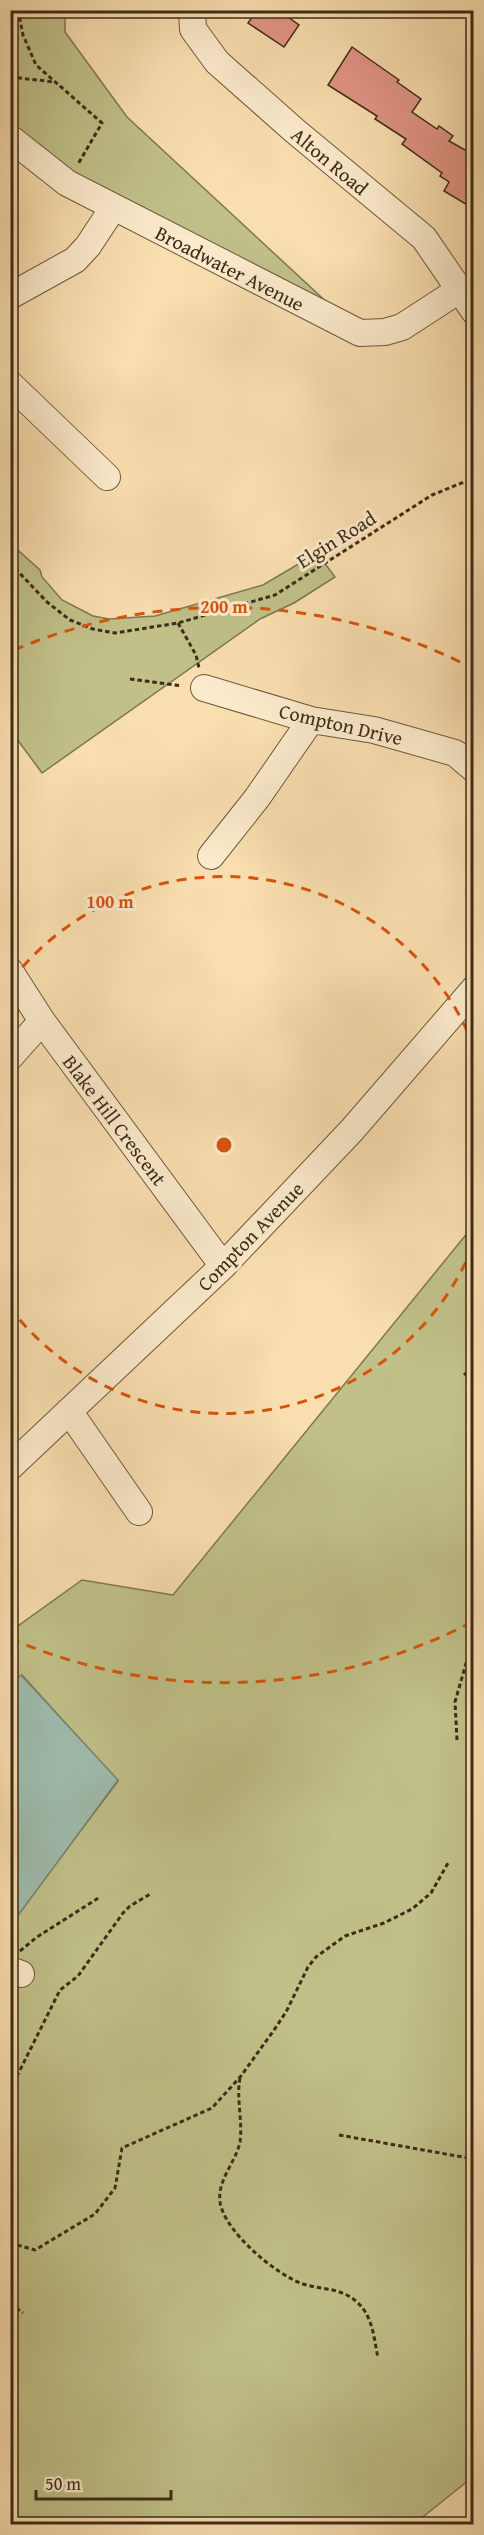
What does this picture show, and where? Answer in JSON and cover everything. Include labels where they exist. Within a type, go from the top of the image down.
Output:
[{"type":"street","name":"Alton Road","points":[[192,10],[193,29],[217,62],[278,117],[424,238],[466,300]]},
{"type":"street","name":"Broadwater Avenue","points":[[10,138],[67,183],[360,333],[385,332],[402,327],[466,300]]},
{"type":"street","points":[[10,296],[75,260],[88,246],[113,208]]},
{"type":"street","points":[[10,384],[107,477]]},
{"type":"street","name":"Compton Drive","points":[[204,688],[312,720],[374,730],[455,753],[474,768]]},
{"type":"street","points":[[211,856],[257,798],[312,720]]},
{"type":"street","name":"Blake Hill Crescent","points":[[10,971],[42,1021],[223,1266]]},
{"type":"street","name":"Compton Avenue","points":[[10,1467],[223,1266],[352,1130],[474,989]]},
{"type":"street","points":[[10,1057],[42,1021]]},
{"type":"street","points":[[69,1411],[139,1512]]},
{"type":"path","points":[[18,10],[23,35],[36,65],[102,123],[67,183]]},
{"type":"path","points":[[10,77],[57,82]]},
{"type":"path","name":"Elgin Road","points":[[10,563],[47,602],[70,620],[93,629],[115,633],[178,623],[275,595],[432,495],[474,477]]},
{"type":"path","points":[[130,679],[204,688],[196,655],[178,623]]},
{"type":"path","points":[[464,1375],[474,1366]]},
{"type":"path","points":[[457,1740],[455,1702],[469,1653],[474,1647]]},
{"type":"path","points":[[10,2242],[35,2250],[96,2214],[115,2188],[122,2148],[212,2108],[241,2076],[286,2012],[305,1972],[316,1957],[345,1936],[384,1923],[417,1905],[431,1893],[448,1863]]},
{"type":"path","points":[[10,2090],[60,1990],[78,1976],[123,1913],[152,1893]]},
{"type":"path","points":[[15,1967],[37,1937],[100,1897]]},
{"type":"path","points":[[241,2076],[240,2140],[224,2178],[219,2199],[221,2208],[240,2235],[261,2257],[281,2273],[305,2284],[338,2290],[356,2301],[368,2316],[378,2358]]},
{"type":"path","points":[[339,2135],[474,2159]]},
{"type":"path","points":[[10,2304],[23,2313]]},
{"type":"green space","points":[[10,11],[65,11],[65,32],[127,117],[360,333],[11,138]]},
{"type":"green space","points":[[11,544],[40,570],[42,577],[62,600],[93,616],[109,619],[155,616],[263,585],[317,553],[335,577],[294,603],[260,619],[42,773],[11,731]]},
{"type":"green space","points":[[473,1226],[474,2476],[414,2524],[11,2524],[10,1925],[118,1781],[22,1675],[11,1686],[11,1631],[82,1580],[173,1595]]},
{"type":"shaded area","points":[[21,1675],[118,1780],[11,1925],[10,1686]]},
{"type":"building","points":[[257,10],[278,10],[299,25],[284,47],[248,23]]},
{"type":"building","points":[[352,47],[399,80],[397,82],[421,99],[412,112],[437,129],[439,126],[453,136],[449,141],[474,155],[474,209],[444,191],[449,182],[440,176],[442,173],[402,144],[406,139],[375,119],[377,116],[328,85]]}]
